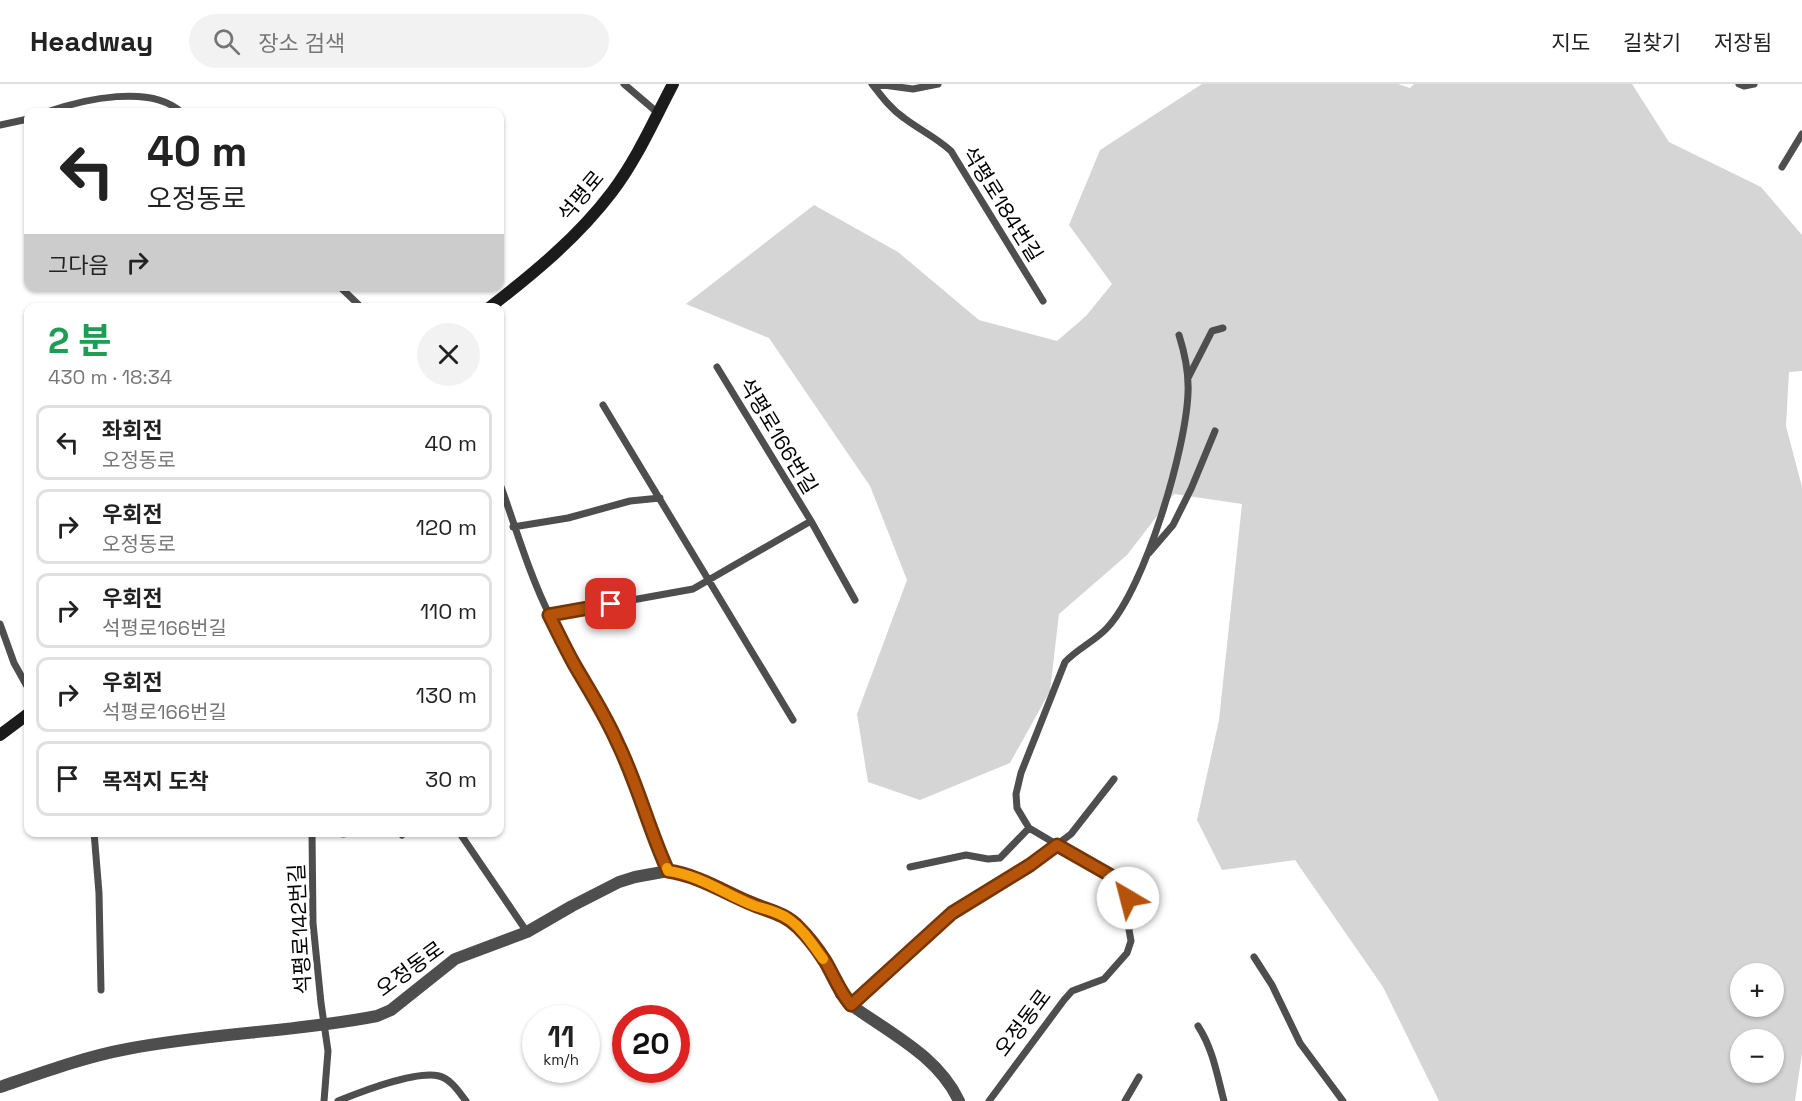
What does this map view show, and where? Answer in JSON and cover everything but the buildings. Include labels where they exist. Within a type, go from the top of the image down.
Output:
[{"type":"street","name":"석평로","points":[[495,303],[542,267],[613,192],[636,155],[673,84]]},
{"type":"street","points":[[0,735],[24,717]]},
{"type":"street","name":"오정동로","points":[[0,1087],[126,1049],[216,1035],[377,1016],[391,1010],[454,959],[527,932],[619,882],[668,871],[682,873],[756,906],[775,911],[789,919],[826,962],[841,994],[851,1005],[936,1066],[954,1090],[958,1101]]},
{"type":"lane","points":[[624,84],[658,112]]},
{"type":"lane","name":"석평로184번길","points":[[874,84],[913,89],[939,84]]},
{"type":"lane","name":"석평로184번길","points":[[874,84],[888,105],[951,151],[1043,301]]},
{"type":"lane","points":[[1738,84],[1744,86],[1754,84]]},
{"type":"lane","points":[[62,108],[108,96],[135,93],[155,95],[168,100],[177,108]]},
{"type":"lane","points":[[0,125],[24,120]]},
{"type":"lane","points":[[1782,167],[1802,134]]},
{"type":"lane","points":[[344,291],[357,303]]},
{"type":"lane","points":[[1188,378],[1212,331],[1223,328]]},
{"type":"lane","points":[[1057,845],[1029,828],[1022,819],[1017,808],[1016,794],[1021,773],[1065,662],[1074,652],[1107,628],[1123,605],[1147,554],[1181,442],[1188,396],[1188,378],[1179,335]]},
{"type":"lane","name":"석평로166번길","points":[[717,367],[811,521],[855,600]]},
{"type":"lane","points":[[603,405],[793,720]]},
{"type":"lane","points":[[1147,554],[1173,525],[1215,431]]},
{"type":"lane","points":[[504,497],[513,527],[549,615],[619,744],[655,843],[668,871]]},
{"type":"lane","points":[[513,527],[577,516],[630,501],[660,498]]},
{"type":"lane","name":"석평로166번길","points":[[549,615],[693,589],[811,521]]},
{"type":"lane","points":[[0,624],[14,663],[24,681]]},
{"type":"lane","points":[[851,1005],[952,913],[1030,865],[1071,834],[1114,779]]},
{"type":"lane","points":[[910,867],[966,855],[988,860],[1000,858],[1029,828]]},
{"type":"lane","points":[[94,837],[99,893],[101,990]]},
{"type":"lane","name":"석평로142번길","points":[[312,837],[313,922],[328,1051],[324,1101]]},
{"type":"lane","points":[[462,837],[527,932]]},
{"type":"lane","name":"오정동로","points":[[990,1101],[1064,1000],[1072,991],[1099,982],[1113,971],[1127,953],[1131,941],[1128,924],[1128,898],[1122,882],[1057,845]]},
{"type":"lane","points":[[1254,957],[1272,985],[1300,1043],[1343,1101]]},
{"type":"lane","points":[[1198,1026],[1209,1047],[1224,1101]]},
{"type":"lane","points":[[338,1101],[394,1082],[425,1075],[439,1076],[448,1080],[466,1101]]},
{"type":"lane","points":[[1125,1101],[1138,1077]]},
{"type":"shaded area","points":[[1202,84],[1398,84],[1410,88],[1414,84],[1632,84],[1669,142],[1761,187],[1802,235],[1802,371],[1789,372],[1786,426],[1802,487],[1802,1053],[1795,1101],[1439,1101],[1383,987],[1295,860],[1222,870],[1197,820],[1219,720],[1242,504],[1174,494],[1127,555],[1059,614],[1050,691],[1010,763],[920,800],[868,782],[857,714],[907,580],[870,486],[769,338],[686,304],[814,205],[898,252],[979,320],[1057,341],[1086,316],[1112,284],[1069,225],[1100,150]]},
{"type":"slow traffic","points":[[667,868],[668,871],[682,873],[756,906],[775,911],[789,919],[823,959]]},
{"type":"route","points":[[611,604],[549,615],[619,744],[655,843],[668,871],[682,873],[756,906],[775,911],[789,919],[826,962],[841,994],[851,1005],[952,913],[1030,865],[1057,845],[1122,882],[1128,898]]}]
